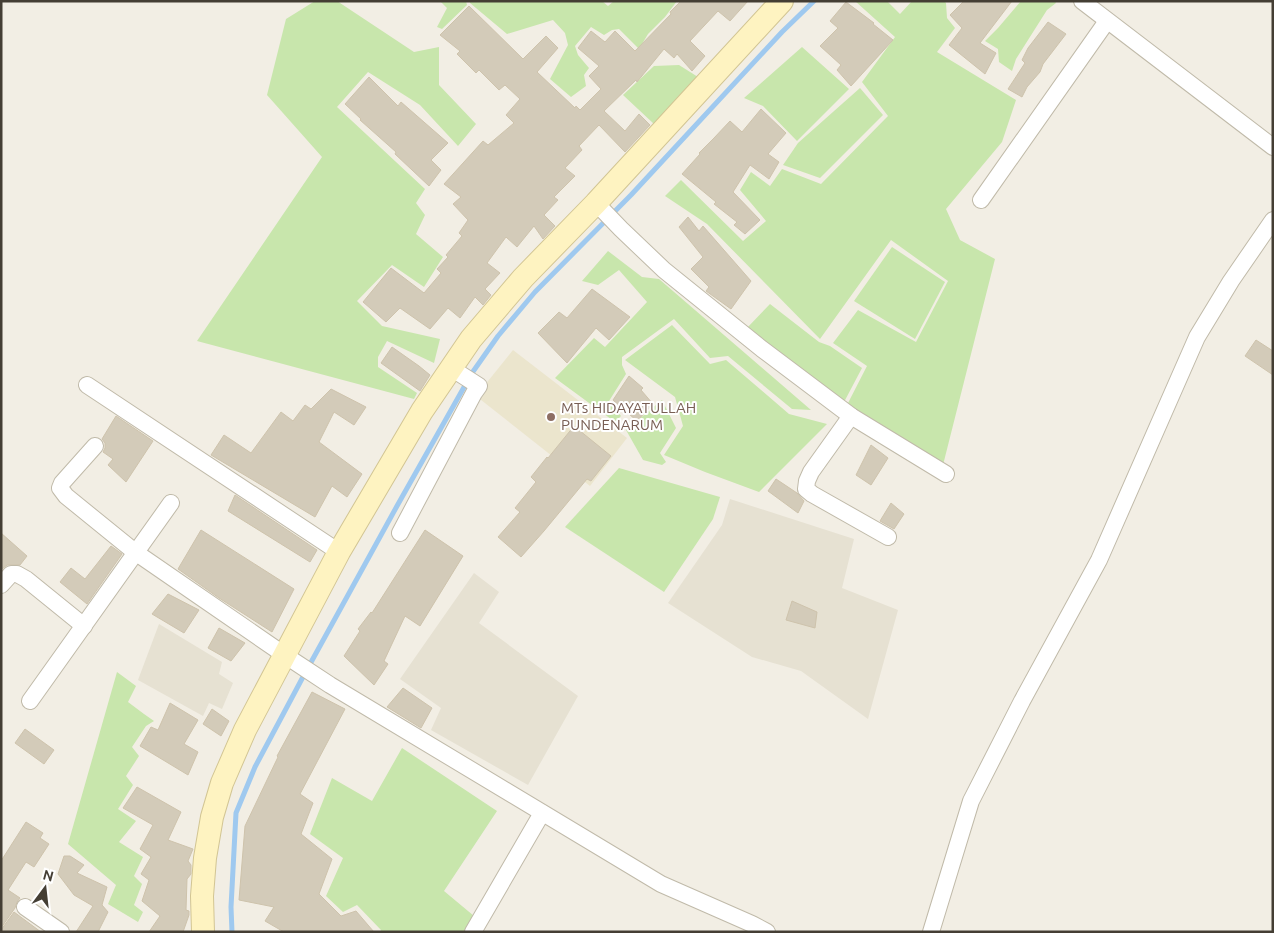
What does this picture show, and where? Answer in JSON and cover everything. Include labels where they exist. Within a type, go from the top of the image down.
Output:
[{"type":"main road","points":[[203,932],[202,896],[205,858],[212,817],[222,783],[246,730],[290,658],[339,552],[422,411],[455,370],[471,339],[523,278],[600,207],[782,1]]},
{"type":"street","points":[[1082,1],[1273,146]]},
{"type":"street","points":[[981,200],[1107,21]]},
{"type":"street","points":[[600,207],[664,270],[762,349],[851,416],[946,474]]},
{"type":"street","points":[[931,932],[971,801],[1022,700],[1099,560],[1197,337],[1231,281],[1273,220]]},
{"type":"street","points":[[400,533],[479,386],[455,370]]},
{"type":"street","points":[[87,385],[339,552]]},
{"type":"street","points":[[851,416],[811,472],[806,488],[812,494],[888,537]]},
{"type":"street","points":[[95,446],[62,483],[60,488],[66,496],[135,552],[330,685],[542,813],[661,884],[768,932]]},
{"type":"street","points":[[30,701],[171,502]]},
{"type":"street","points":[[1,585],[11,574],[17,574],[26,579],[84,626]]},
{"type":"street","points":[[473,932],[542,813]]},
{"type":"street","points":[[25,907],[61,932]]},
{"type":"shaded area","name":"MTs HIDAYATULLAH PUNDENARUM","points":[[513,350],[627,438],[590,486],[476,396]]},
{"type":"shaded area","points":[[730,499],[854,539],[842,588],[898,610],[868,719],[801,671],[752,657],[668,603],[722,525]]},
{"type":"shaded area","points":[[474,573],[499,592],[479,623],[578,696],[528,785],[431,730],[441,708],[400,679]]},
{"type":"shaded area","points":[[159,624],[222,662],[219,674],[233,683],[222,709],[209,703],[203,716],[138,680]]},
{"type":"green space","points":[[315,1],[337,1],[414,52],[439,47],[439,85],[476,124],[458,146],[420,105],[368,72],[337,107],[425,189],[416,203],[425,215],[416,234],[443,257],[424,287],[392,265],[357,301],[382,326],[440,339],[434,363],[387,341],[378,357],[378,367],[417,393],[414,399],[197,341],[322,157],[267,95],[286,19]]},
{"type":"green space","points":[[440,1],[466,1],[467,5],[442,29],[437,27],[447,8]]},
{"type":"green space","points":[[470,1],[602,1],[608,6],[614,1],[677,1],[665,17],[648,34],[639,49],[619,29],[612,30],[604,35],[591,27],[575,46],[578,55],[589,68],[584,75],[586,86],[571,97],[550,79],[568,45],[565,33],[553,20],[507,34]]},
{"type":"green space","points":[[855,1],[887,1],[900,14],[912,1],[944,1],[946,3],[947,18],[955,28],[937,52],[1016,100],[1002,142],[946,209],[960,240],[995,259],[943,465],[847,405],[867,366],[833,343],[858,310],[916,342],[948,281],[891,240],[820,339],[707,224],[665,196],[681,180],[743,241],[766,221],[740,190],[751,172],[770,186],[782,169],[821,184],[888,116],[862,82],[895,37]]},
{"type":"green space","points":[[1021,1],[1055,1],[1056,3],[1047,10],[1016,59],[1012,71],[999,62],[998,49],[985,41]]},
{"type":"green space","points":[[802,47],[849,89],[797,141],[763,106],[744,98]]},
{"type":"green space","points":[[679,65],[698,77],[654,124],[623,95],[654,66]]},
{"type":"green space","points":[[860,88],[883,115],[820,178],[783,165],[798,143]]},
{"type":"green space","points":[[892,247],[945,282],[915,339],[854,301]]},
{"type":"green space","points":[[608,251],[642,277],[659,279],[811,410],[792,409],[728,356],[710,358],[674,319],[622,357],[622,365],[626,374],[609,401],[621,416],[615,422],[555,378],[594,338],[605,347],[647,302],[619,270],[598,285],[582,281]]},
{"type":"green space","points":[[770,304],[819,342],[830,346],[862,368],[843,404],[746,329]]},
{"type":"green space","points":[[672,325],[710,364],[726,360],[789,414],[827,424],[759,492],[664,455],[683,426],[675,397],[625,360]]},
{"type":"green space","points":[[662,400],[676,428],[660,453],[666,462],[662,465],[643,460],[626,430]]},
{"type":"green space","points":[[619,468],[720,497],[713,519],[664,592],[565,527]]},
{"type":"green space","points":[[117,672],[136,686],[128,702],[154,721],[146,726],[132,747],[139,756],[126,776],[133,785],[118,809],[136,821],[119,842],[143,857],[134,876],[142,884],[134,905],[143,912],[138,922],[108,904],[116,885],[68,844]]},
{"type":"green space","points":[[402,748],[497,811],[444,891],[474,916],[464,932],[380,932],[381,930],[357,905],[343,912],[326,896],[343,858],[310,834],[332,778],[372,801]]},
{"type":"building","points":[[681,1],[748,1],[730,21],[718,11],[690,41],[705,56],[692,71],[677,54],[674,58],[664,49],[637,82],[636,80],[604,111],[625,131],[639,114],[650,125],[625,152],[599,125],[579,146],[582,150],[565,168],[575,176],[554,197],[558,200],[544,215],[555,226],[543,239],[534,226],[517,247],[506,237],[487,263],[500,273],[485,289],[491,295],[483,305],[475,297],[460,318],[448,308],[430,329],[400,308],[386,322],[363,302],[391,268],[424,293],[441,273],[437,269],[448,257],[446,255],[462,236],[459,233],[468,220],[453,204],[461,197],[444,184],[483,141],[488,145],[514,123],[506,115],[520,99],[505,85],[499,90],[479,70],[476,73],[457,54],[460,51],[440,35],[469,6],[523,59],[546,36],[558,48],[537,72],[575,108],[576,106],[580,110],[601,89],[589,76],[599,66],[578,48],[591,31],[605,42],[615,31],[635,51]]},
{"type":"building","points":[[964,1],[1012,1],[980,43],[996,53],[985,74],[949,45],[962,28],[950,15]]},
{"type":"building","points":[[846,2],[893,40],[851,86],[837,70],[841,65],[820,46],[838,28],[830,21]]},
{"type":"building","points":[[1048,22],[1066,34],[1043,64],[1040,72],[1027,87],[1022,97],[1008,89],[1025,63],[1022,60],[1028,48]]},
{"type":"building","points":[[369,77],[398,106],[401,102],[448,143],[431,160],[441,170],[429,186],[345,104]]},
{"type":"building","points":[[761,109],[786,133],[768,154],[779,162],[769,179],[750,165],[733,192],[760,220],[745,234],[734,225],[737,222],[714,204],[716,202],[682,174],[730,121],[742,132]]},
{"type":"building","points":[[688,217],[699,231],[703,226],[751,281],[731,309],[706,291],[709,287],[691,269],[703,257],[679,227]]},
{"type":"building","points":[[592,289],[630,317],[609,340],[596,328],[567,363],[538,333],[559,312],[567,318]]},
{"type":"building","points":[[1256,340],[1273,351],[1273,375],[1245,356]]},
{"type":"building","points":[[392,347],[430,375],[420,391],[381,363]]},
{"type":"building","points":[[629,376],[643,388],[641,390],[653,404],[637,421],[613,400]]},
{"type":"building","points":[[331,389],[366,407],[354,425],[334,412],[319,442],[362,474],[347,497],[332,486],[315,517],[211,455],[224,435],[251,453],[281,412],[293,421],[305,405],[311,409]]},
{"type":"building","points":[[116,416],[153,441],[126,482],[108,465],[113,459],[103,452],[105,443],[102,439]]},
{"type":"building","points":[[574,426],[611,456],[591,481],[587,479],[521,557],[498,537],[520,512],[515,508],[536,482],[531,477]]},
{"type":"building","points":[[871,445],[888,458],[871,485],[856,475]]},
{"type":"building","points":[[776,479],[797,493],[804,501],[798,513],[768,491]]},
{"type":"building","points":[[235,495],[317,550],[310,562],[228,511]]},
{"type":"building","points":[[891,503],[904,514],[894,529],[880,521]]},
{"type":"building","points":[[201,530],[294,589],[272,632],[178,569]]},
{"type":"building","points":[[425,530],[463,556],[420,626],[405,616],[384,661],[388,664],[374,685],[344,656],[360,631],[358,629],[372,613]]},
{"type":"building","points":[[1,533],[27,556],[20,565],[7,565],[1,570]]},
{"type":"building","points":[[111,546],[122,554],[87,604],[60,582],[71,568],[85,579]]},
{"type":"building","points":[[168,594],[199,610],[184,633],[152,614]]},
{"type":"building","points":[[792,601],[817,612],[815,628],[786,620]]},
{"type":"building","points":[[219,628],[245,643],[231,661],[208,648]]},
{"type":"building","points":[[403,688],[432,708],[421,728],[387,707]]},
{"type":"building","points":[[312,692],[345,709],[300,794],[313,803],[301,834],[332,859],[319,894],[341,916],[356,911],[374,932],[284,932],[265,921],[274,907],[239,900],[245,826],[277,756]]},
{"type":"building","points":[[170,703],[198,720],[184,744],[198,752],[188,775],[140,746],[151,727],[158,730]]},
{"type":"building","points":[[212,709],[229,721],[221,736],[203,724]]},
{"type":"building","points":[[25,729],[54,750],[44,764],[15,743]]},
{"type":"building","points":[[137,787],[181,812],[168,840],[193,849],[188,861],[191,865],[191,874],[187,879],[186,910],[189,911],[189,915],[183,932],[149,932],[160,916],[142,901],[149,880],[141,874],[151,857],[140,849],[153,825],[123,808]]},
{"type":"building","points":[[26,822],[43,833],[40,838],[49,844],[34,867],[26,862],[8,890],[20,898],[1,928],[1,861]]},
{"type":"building","points":[[64,856],[70,856],[84,865],[77,873],[107,887],[102,905],[108,912],[98,932],[76,932],[93,906],[74,895],[58,874]]},
{"type":"building","points":[[14,912],[41,932],[1,932]]},
{"type":"waterway","points":[[232,932],[231,907],[236,813],[255,767],[397,506],[472,373],[498,336],[535,292],[631,195],[782,32],[814,1]]},
{"type":"place","name":"MTs HIDAYATULLAH PUNDENARUM","points":[[551,417]]}]
